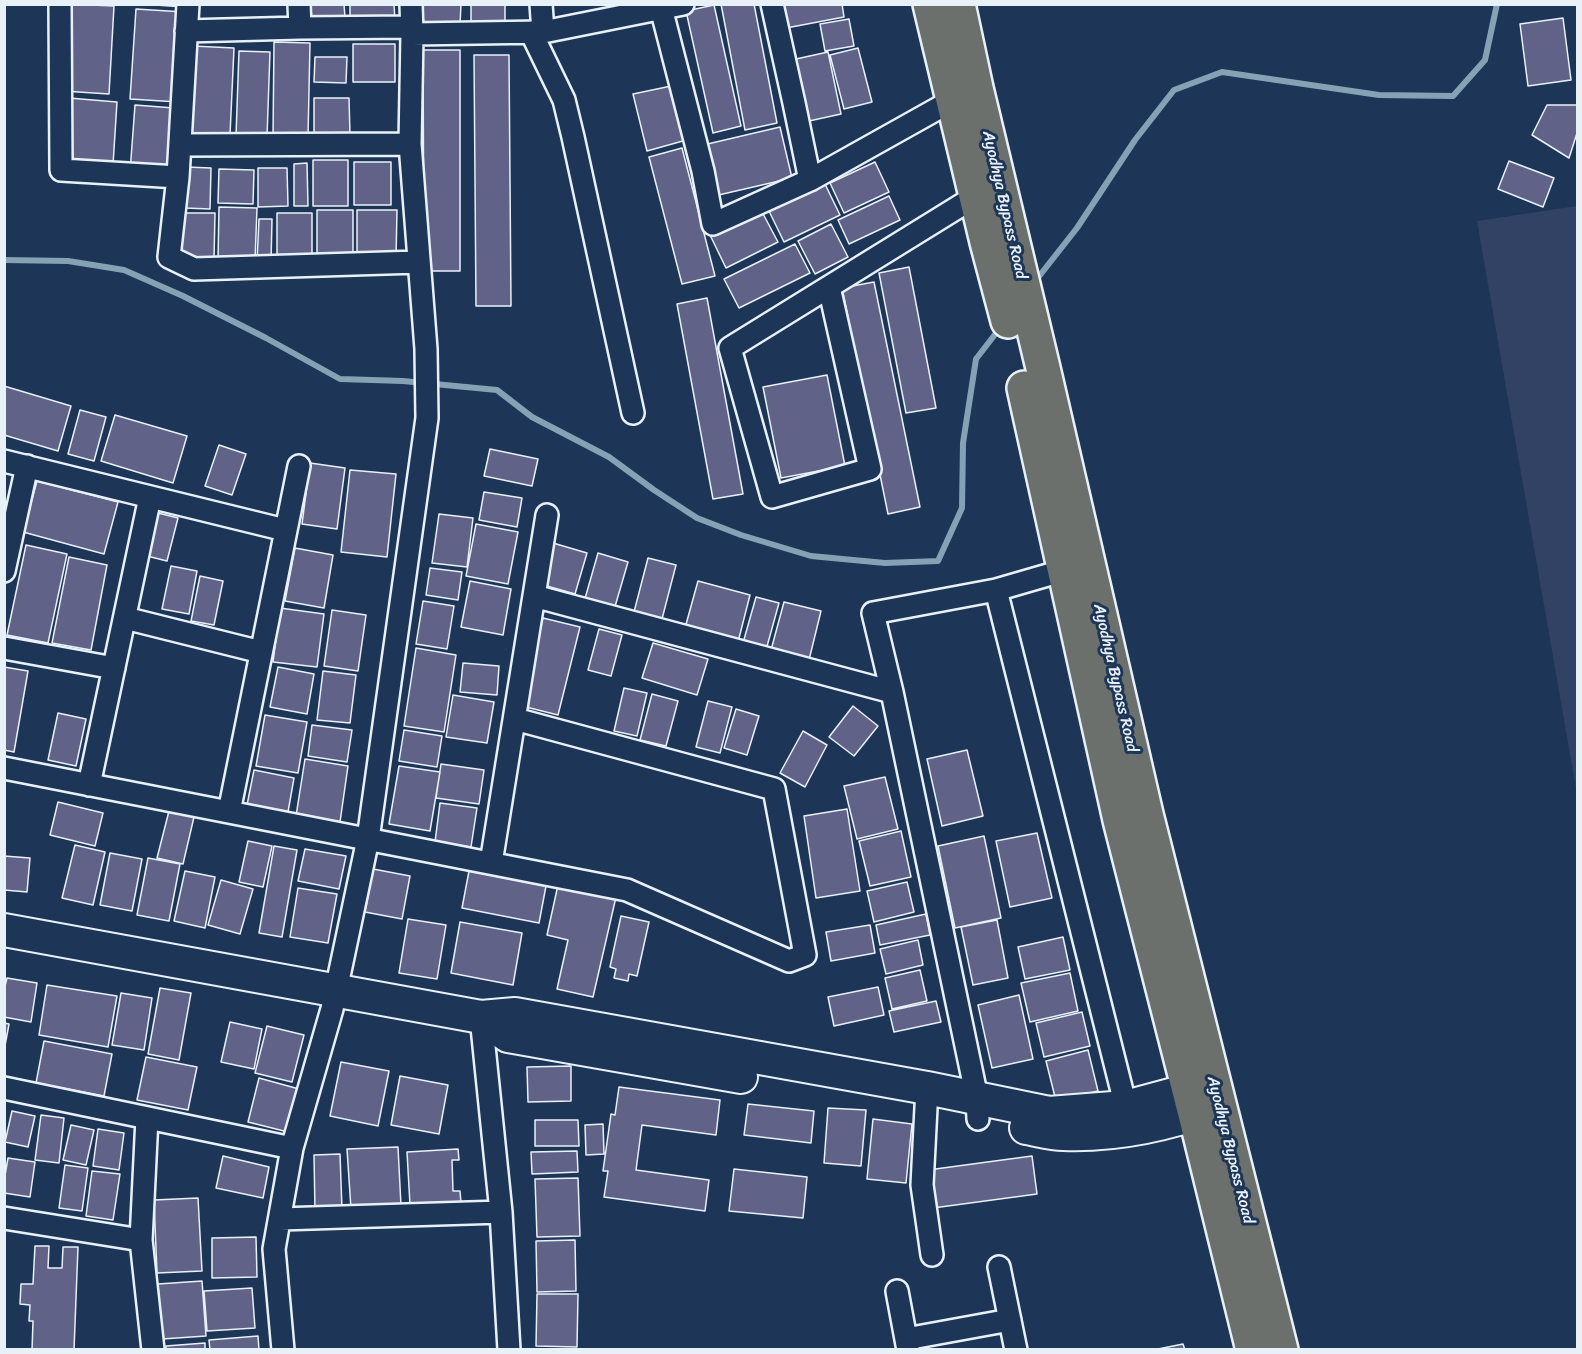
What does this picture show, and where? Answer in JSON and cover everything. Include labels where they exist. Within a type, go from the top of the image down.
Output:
[{"type":"main road","name":"Ayodhya Bypass Road","points":[[941,5],[953,100],[976,196],[999,239]]},
{"type":"main road","name":"Ayodhya Bypass Road","points":[[941,5],[1146,814],[1253,1350]]},
{"type":"main road","name":"Ayodhya Bypass Road","points":[[1033,374],[1065,570],[1120,820],[1281,1350]]},
{"type":"street","points":[[60,4],[61,170],[178,177]]},
{"type":"street","points":[[188,4],[178,177],[169,257],[194,269],[418,262]]},
{"type":"street","points":[[299,4],[300,28]]},
{"type":"street","points":[[282,1350],[274,1249],[292,1148],[332,1009],[368,839],[427,418],[426,349],[410,144],[411,4]]},
{"type":"street","points":[[541,4],[537,32],[564,100],[633,413]]},
{"type":"street","points":[[186,30],[300,28],[537,32],[683,4]]},
{"type":"street","points":[[772,4],[810,180]]},
{"type":"street","points":[[660,7],[703,171],[713,224],[810,180],[953,100]]},
{"type":"street","points":[[180,145],[410,144]]},
{"type":"street","points":[[829,287],[870,469],[772,497],[730,348],[976,196]]},
{"type":"street","points":[[4,460],[285,530]]},
{"type":"street","points":[[4,571],[27,466]]},
{"type":"street","points":[[229,812],[299,466]]},
{"type":"street","points":[[89,785],[150,497]]},
{"type":"street","points":[[491,863],[547,515]]},
{"type":"street","points":[[978,1109],[892,692],[873,613],[996,590],[1065,570]]},
{"type":"street","points":[[996,590],[1126,1119]]},
{"type":"street","points":[[534,596],[892,692]]},
{"type":"street","points":[[125,618],[261,652]]},
{"type":"street","points":[[4,648],[114,668]]},
{"type":"street","points":[[4,768],[627,890],[789,961],[805,955],[774,789],[515,719]]},
{"type":"street","points":[[4,930],[481,1017],[515,1014],[978,1109],[1126,1119],[1204,1097]]},
{"type":"street","points":[[481,1017],[501,1212],[509,1350]]},
{"type":"street","points":[[4,1089],[292,1148]]},
{"type":"street","points":[[926,1099],[922,1185],[932,1256]]},
{"type":"street","points":[[147,1118],[141,1240],[153,1350]]},
{"type":"street","points":[[280,1219],[501,1212]]},
{"type":"street","points":[[4,1218],[141,1240]]},
{"type":"street","points":[[999,1267],[1016,1350]]},
{"type":"street","points":[[897,1291],[907,1344],[1010,1320]]},
{"type":"shaded area","points":[[1578,206],[1577,794],[1477,221]]},
{"type":"building","points":[[68,4],[114,6],[109,94],[63,91]]},
{"type":"building","points":[[141,4],[184,4],[184,7]]},
{"type":"building","points":[[308,4],[344,4],[345,18],[308,18]]},
{"type":"building","points":[[350,4],[394,4],[395,22],[350,22]]},
{"type":"building","points":[[420,4],[461,4],[460,25],[419,24]]},
{"type":"building","points":[[471,4],[505,4],[505,27],[471,26]]},
{"type":"building","points":[[721,4],[754,4],[777,123],[745,130]]},
{"type":"building","points":[[776,4],[842,4],[844,17],[781,29]]},
{"type":"building","points":[[714,5],[741,126],[713,133],[686,11]]},
{"type":"building","points":[[136,9],[184,12],[178,102],[130,99]]},
{"type":"building","points":[[1563,18],[1571,80],[1528,86],[1520,24]]},
{"type":"building","points":[[849,19],[854,46],[825,51],[820,24]]},
{"type":"building","points":[[274,42],[310,43],[308,137],[273,137]]},
{"type":"building","points":[[353,44],[395,44],[395,82],[353,82]]},
{"type":"building","points":[[193,46],[234,48],[230,135],[189,133]]},
{"type":"building","points":[[858,48],[872,102],[844,109],[830,55]]},
{"type":"building","points":[[423,50],[460,50],[460,271],[424,271]]},
{"type":"building","points":[[239,51],[270,52],[267,137],[236,136]]},
{"type":"building","points":[[828,52],[841,114],[809,121],[796,59]]},
{"type":"building","points":[[474,55],[509,55],[511,306],[476,306]]},
{"type":"building","points":[[315,57],[347,57],[346,83],[314,82]]},
{"type":"building","points":[[676,85],[690,139],[647,151],[633,94]]},
{"type":"building","points":[[69,98],[117,102],[113,165],[64,161]]},
{"type":"building","points":[[314,98],[349,98],[350,135],[314,135]]},
{"type":"building","points":[[135,105],[174,108],[169,174],[130,172]]},
{"type":"building","points":[[1547,105],[1578,105],[1578,130],[1569,158],[1532,135]]},
{"type":"building","points":[[780,127],[792,178],[710,197],[699,146]]},
{"type":"building","points":[[682,148],[715,276],[682,284],[649,157]]},
{"type":"building","points":[[313,160],[348,160],[348,206],[313,206]]},
{"type":"building","points":[[1509,161],[1554,178],[1543,207],[1498,189]]},
{"type":"building","points":[[354,162],[391,162],[391,205],[354,205]]},
{"type":"building","points":[[875,162],[889,192],[844,213],[830,183]]},
{"type":"building","points":[[307,163],[308,206],[294,206],[294,164]]},
{"type":"building","points":[[186,167],[211,168],[210,209],[185,208]]},
{"type":"building","points":[[258,168],[287,168],[288,206],[258,207]]},
{"type":"building","points":[[219,169],[254,170],[253,204],[218,203]]},
{"type":"building","points":[[824,182],[840,215],[784,242],[768,209]]},
{"type":"building","points":[[889,196],[900,220],[849,244],[838,220]]},
{"type":"building","points":[[219,207],[257,208],[255,261],[218,260]]},
{"type":"building","points":[[317,210],[353,210],[353,257],[317,257]]},
{"type":"building","points":[[357,210],[397,210],[396,258],[357,258]]},
{"type":"building","points":[[761,210],[778,242],[726,268],[710,235]]},
{"type":"building","points":[[181,213],[215,213],[214,259],[181,258]]},
{"type":"building","points":[[277,213],[312,213],[312,256],[277,256]]},
{"type":"building","points":[[259,219],[272,219],[271,262],[257,262]]},
{"type":"building","points":[[831,224],[848,257],[815,274],[798,241]]},
{"type":"building","points":[[795,244],[810,273],[739,308],[724,279]]},
{"type":"building","points":[[909,267],[936,408],[906,413],[879,273]]},
{"type":"building","points":[[874,282],[920,507],[888,514],[842,288]]},
{"type":"building","points":[[707,298],[743,494],[713,499],[677,304]]},
{"type":"building","points":[[827,375],[845,466],[781,478],[763,387]]},
{"type":"building","points":[[4,386],[71,406],[58,451],[4,435]]},
{"type":"building","points":[[80,410],[106,417],[94,461],[68,454]]},
{"type":"building","points":[[115,415],[187,436],[173,483],[101,461]]},
{"type":"building","points":[[219,445],[246,454],[232,495],[205,486]]},
{"type":"building","points":[[490,449],[538,459],[532,486],[484,476]]},
{"type":"building","points":[[310,463],[345,468],[337,529],[302,524]]},
{"type":"building","points":[[350,470],[396,474],[387,557],[341,552]]},
{"type":"building","points":[[37,481],[118,502],[104,554],[23,532]]},
{"type":"building","points":[[484,492],[522,498],[517,527],[479,520]]},
{"type":"building","points":[[154,512],[178,518],[167,561],[143,555]]},
{"type":"building","points":[[439,514],[473,518],[467,567],[432,563]]},
{"type":"building","points":[[476,524],[518,532],[508,584],[466,576]]},
{"type":"building","points":[[553,543],[587,553],[575,594],[540,584]]},
{"type":"building","points":[[26,545],[67,554],[48,643],[7,635]]},
{"type":"building","points":[[295,548],[333,555],[324,608],[285,601]]},
{"type":"building","points":[[598,553],[628,562],[614,610],[584,602]]},
{"type":"building","points":[[69,557],[107,565],[91,650],[52,643]]},
{"type":"building","points":[[648,558],[676,565],[662,619],[634,612]]},
{"type":"building","points":[[171,566],[197,571],[189,614],[162,609]]},
{"type":"building","points":[[430,568],[462,572],[458,600],[426,595]]},
{"type":"building","points":[[200,576],[223,581],[214,625],[191,621]]},
{"type":"building","points":[[470,581],[511,589],[503,635],[461,627]]},
{"type":"building","points":[[698,581],[750,595],[738,642],[685,628]]},
{"type":"building","points":[[756,597],[779,603],[766,650],[743,643]]},
{"type":"building","points":[[423,601],[454,606],[447,649],[416,644]]},
{"type":"building","points":[[784,602],[821,611],[809,660],[771,650]]},
{"type":"building","points":[[280,608],[324,614],[317,667],[273,662]]},
{"type":"building","points":[[332,610],[366,615],[358,671],[324,666]]},
{"type":"building","points":[[543,618],[580,627],[558,715],[522,706]]},
{"type":"building","points":[[599,629],[622,635],[611,676],[588,670]]},
{"type":"building","points":[[653,643],[708,659],[697,695],[642,678]]},
{"type":"building","points":[[416,648],[456,655],[444,732],[404,726]]},
{"type":"building","points":[[463,663],[499,666],[497,695],[460,692]]},
{"type":"building","points":[[4,667],[28,671],[14,752],[4,750]]},
{"type":"building","points":[[278,667],[314,674],[307,714],[270,707]]},
{"type":"building","points":[[323,671],[356,675],[350,723],[317,720]]},
{"type":"building","points":[[624,688],[647,693],[637,736],[614,731]]},
{"type":"building","points":[[652,694],[678,701],[666,746],[640,740]]},
{"type":"building","points":[[453,695],[494,702],[487,743],[446,737]]},
{"type":"building","points":[[708,701],[732,707],[720,753],[696,747]]},
{"type":"building","points":[[853,706],[878,726],[854,756],[829,737]]},
{"type":"building","points":[[736,709],[759,716],[747,755],[724,748]]},
{"type":"building","points":[[58,713],[86,719],[76,766],[48,760]]},
{"type":"building","points":[[265,715],[307,722],[298,773],[256,766]]},
{"type":"building","points":[[312,725],[352,730],[347,762],[308,756]]},
{"type":"building","points":[[404,730],[442,736],[437,767],[399,761]]},
{"type":"building","points":[[803,731],[827,745],[805,787],[780,773]]},
{"type":"building","points":[[967,750],[983,816],[942,826],[927,759]]},
{"type":"building","points":[[305,759],[348,766],[340,822],[296,816]]},
{"type":"building","points":[[441,764],[484,770],[479,804],[436,798]]},
{"type":"building","points":[[399,766],[440,772],[430,831],[389,824]]},
{"type":"building","points":[[254,770],[294,778],[288,812],[247,805]]},
{"type":"building","points":[[885,777],[898,829],[857,839],[844,786]]},
{"type":"building","points":[[58,802],[103,813],[95,846],[50,835]]},
{"type":"building","points":[[440,803],[477,808],[471,847],[435,842]]},
{"type":"building","points":[[847,809],[860,891],[816,898],[804,816]]},
{"type":"building","points":[[169,811],[194,817],[183,864],[157,858]]},
{"type":"building","points":[[901,831],[911,877],[870,886],[859,841]]},
{"type":"building","points":[[1037,833],[1052,898],[1010,907],[996,841]]},
{"type":"building","points":[[984,836],[1001,918],[955,928],[938,846]]},
{"type":"building","points":[[248,841],[272,846],[263,887],[239,882]]},
{"type":"building","points":[[75,845],[105,852],[93,905],[62,898]]},
{"type":"building","points":[[274,846],[297,850],[282,937],[259,933]]},
{"type":"building","points":[[305,849],[346,856],[339,889],[298,881]]},
{"type":"building","points":[[110,853],[142,859],[132,911],[100,905]]},
{"type":"building","points":[[4,856],[30,858],[27,892],[4,890]]},
{"type":"building","points":[[148,858],[180,864],[169,921],[137,915]]},
{"type":"building","points":[[373,869],[410,876],[402,919],[365,912]]},
{"type":"building","points":[[185,871],[215,877],[205,928],[174,921]]},
{"type":"building","points":[[469,871],[546,886],[539,923],[462,908]]},
{"type":"building","points":[[221,880],[253,889],[240,934],[208,925]]},
{"type":"building","points":[[907,882],[914,912],[874,922],[867,891]]},
{"type":"building","points":[[558,885],[616,897],[593,997],[557,989],[568,940],[547,935]]},
{"type":"building","points":[[298,888],[337,894],[328,943],[290,937]]},
{"type":"building","points":[[926,914],[930,935],[880,945],[876,925]]},
{"type":"building","points":[[621,916],[649,922],[637,976],[629,974],[628,981],[614,978],[616,969],[610,967]]},
{"type":"building","points":[[408,919],[446,925],[437,979],[399,973]]},
{"type":"building","points":[[997,920],[1008,978],[973,985],[961,927]]},
{"type":"building","points":[[460,922],[522,933],[513,985],[451,973]]},
{"type":"building","points":[[870,925],[875,953],[831,961],[826,932]]},
{"type":"building","points":[[1063,937],[1070,970],[1025,979],[1018,947]]},
{"type":"building","points":[[918,940],[923,965],[886,974],[880,949]]},
{"type":"building","points":[[920,970],[927,1001],[892,1009],[885,978]]},
{"type":"building","points":[[1070,973],[1078,1011],[1030,1022],[1021,983]]},
{"type":"building","points":[[7,978],[37,983],[31,1022],[4,1017],[4,990]]},
{"type":"building","points":[[47,985],[117,996],[108,1047],[39,1035]]},
{"type":"building","points":[[878,987],[884,1015],[834,1026],[828,997]]},
{"type":"building","points":[[160,988],[191,993],[179,1060],[148,1054]]},
{"type":"building","points":[[121,993],[152,998],[144,1050],[112,1045]]},
{"type":"building","points":[[1019,995],[1033,1059],[992,1068],[978,1005]]},
{"type":"building","points":[[936,1001],[941,1022],[894,1032],[889,1011]]},
{"type":"building","points":[[1082,1012],[1090,1046],[1044,1057],[1036,1023]]},
{"type":"building","points":[[230,1022],[262,1029],[254,1069],[221,1062]]},
{"type":"building","points":[[4,1023],[9,1024],[4,1051]]},
{"type":"building","points":[[267,1026],[304,1035],[292,1082],[255,1073]]},
{"type":"building","points":[[44,1041],[112,1054],[104,1096],[36,1083]]},
{"type":"building","points":[[1088,1050],[1098,1091],[1056,1101],[1046,1061]]},
{"type":"building","points":[[146,1057],[197,1067],[188,1110],[137,1100]]},
{"type":"building","points":[[341,1062],[389,1071],[378,1126],[330,1116]]},
{"type":"building","points":[[571,1066],[571,1101],[528,1102],[527,1067]]},
{"type":"building","points":[[400,1076],[448,1085],[439,1134],[391,1125]]},
{"type":"building","points":[[259,1078],[299,1089],[288,1132],[248,1122]]},
{"type":"building","points":[[619,1087],[720,1100],[716,1135],[642,1125],[636,1170],[709,1180],[705,1211],[604,1197],[608,1171],[603,1171],[611,1114],[615,1115]]},
{"type":"building","points":[[748,1104],[814,1111],[811,1143],[744,1135]]},
{"type":"building","points":[[828,1108],[866,1110],[861,1166],[824,1163]]},
{"type":"building","points":[[12,1111],[35,1116],[28,1147],[5,1142]]},
{"type":"building","points":[[41,1115],[64,1118],[59,1163],[35,1160]]},
{"type":"building","points":[[873,1119],[912,1124],[906,1183],[867,1179]]},
{"type":"building","points":[[535,1120],[578,1120],[579,1146],[535,1146]]},
{"type":"building","points":[[603,1124],[604,1154],[586,1155],[585,1125]]},
{"type":"building","points":[[71,1125],[94,1130],[86,1165],[63,1160]]},
{"type":"building","points":[[98,1129],[124,1133],[119,1170],[93,1166]]},
{"type":"building","points":[[398,1147],[401,1206],[351,1209],[347,1149]]},
{"type":"building","points":[[458,1149],[459,1160],[452,1160],[453,1191],[460,1191],[461,1203],[410,1205],[407,1152]]},
{"type":"building","points":[[577,1151],[578,1172],[532,1174],[531,1152]]},
{"type":"building","points":[[340,1154],[342,1210],[315,1211],[314,1155]]},
{"type":"building","points":[[223,1156],[269,1167],[263,1198],[216,1188]]},
{"type":"building","points":[[1032,1156],[1037,1194],[933,1208],[928,1170]]},
{"type":"building","points":[[8,1158],[35,1162],[30,1197],[4,1193]]},
{"type":"building","points":[[65,1165],[88,1168],[82,1211],[59,1208]]},
{"type":"building","points":[[734,1169],[807,1177],[803,1218],[729,1211]]},
{"type":"building","points":[[92,1171],[120,1174],[113,1220],[86,1216]]},
{"type":"building","points":[[578,1178],[580,1236],[537,1237],[535,1179]]},
{"type":"building","points":[[198,1198],[202,1271],[157,1273],[154,1200]]},
{"type":"building","points":[[256,1237],[257,1277],[212,1278],[212,1238]]},
{"type":"building","points":[[575,1240],[576,1291],[537,1292],[536,1241]]},
{"type":"building","points":[[35,1246],[49,1246],[48,1268],[62,1268],[63,1247],[78,1247],[74,1350],[32,1350],[33,1321],[29,1321],[30,1305],[20,1304],[21,1284],[33,1284]]},
{"type":"building","points":[[202,1281],[206,1336],[162,1339],[158,1284]]},
{"type":"building","points":[[252,1288],[255,1328],[207,1331],[204,1291]]},
{"type":"building","points":[[537,1294],[578,1294],[577,1347],[536,1346]]},
{"type":"building","points":[[258,1336],[259,1350],[210,1350],[209,1340]]},
{"type":"building","points":[[205,1343],[205,1350],[166,1350],[166,1346]]},
{"type":"building","points":[[1183,1344],[1185,1350],[1153,1350]]},
{"type":"waterway","points":[[1033,284],[1077,228],[1135,140],[1174,90],[1222,72],[1379,95],[1453,96],[1485,60],[1497,4]]},
{"type":"waterway","points":[[4,260],[68,261],[124,270],[183,296],[340,379],[403,381],[497,390],[532,417],[609,457],[697,518],[741,535],[811,556],[885,563],[938,561],[962,508],[963,443],[976,359],[1000,328]]}]
